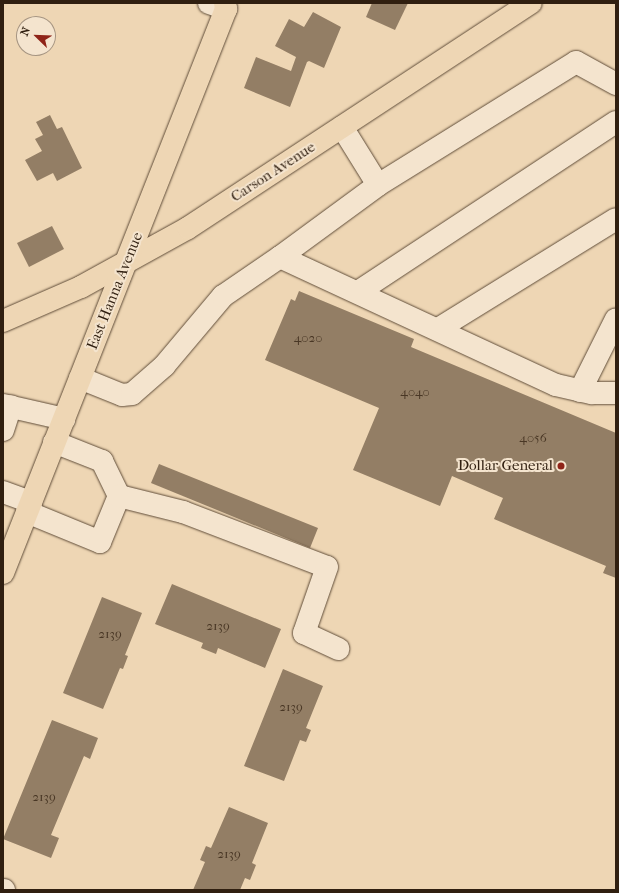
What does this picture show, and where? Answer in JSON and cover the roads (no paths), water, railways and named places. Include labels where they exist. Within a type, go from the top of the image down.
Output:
[{"type":"main road","name":"Carson Avenue","points":[[3,321],[68,293],[125,264],[188,228],[532,3]]},
{"type":"main road","name":"East Hanna Avenue","points":[[3,572],[125,264],[225,4]]},
{"type":"lane","points":[[80,378],[122,396],[132,394],[164,366],[223,296],[378,185],[576,62],[616,84]]},
{"type":"lane","points":[[358,292],[616,122]]},
{"type":"lane","points":[[342,127],[378,185]]},
{"type":"lane","points":[[438,329],[616,219]]},
{"type":"lane","points":[[280,256],[556,385],[580,391],[616,393]]},
{"type":"lane","points":[[580,391],[616,319]]},
{"type":"lane","points":[[3,430],[7,405],[64,419]]},
{"type":"lane","points":[[3,492],[29,507],[100,542],[119,496],[102,461],[54,442]]},
{"type":"lane","points":[[119,496],[183,512],[327,568],[304,633],[338,649]]},
{"type":"place","name":"Dollar General","points":[[561,466]]}]
